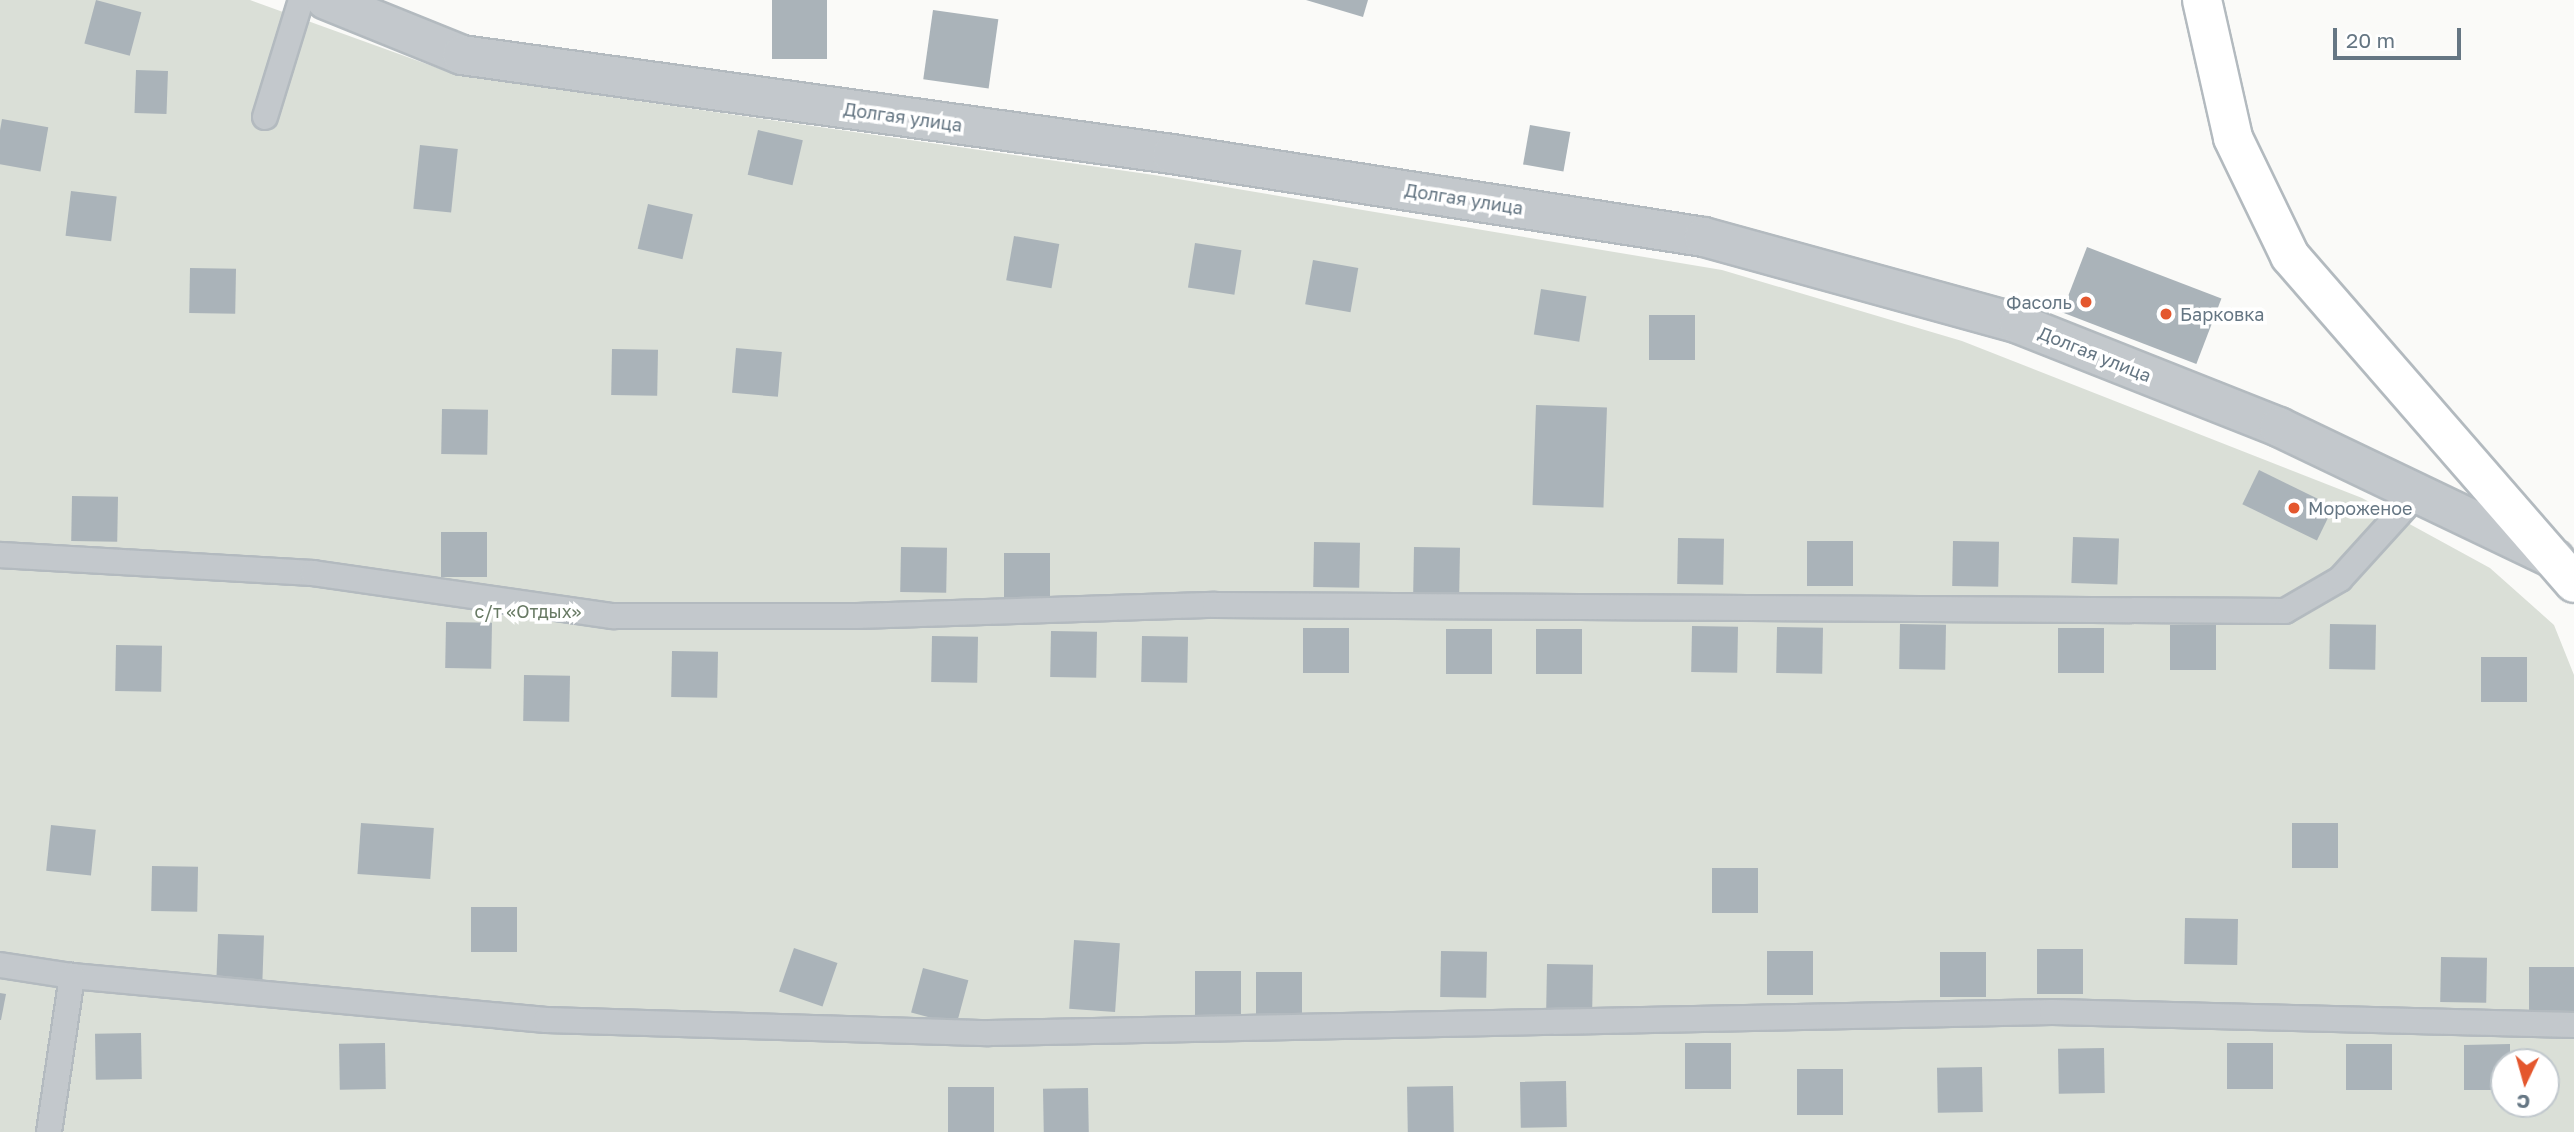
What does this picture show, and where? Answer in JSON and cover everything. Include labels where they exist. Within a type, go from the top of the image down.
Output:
[{"type":"main road","points":[[2202,0],[2233,138],[2290,256],[2567,572]]},
{"type":"street","name":"Долгая улица","points":[[326,0],[462,55],[1172,154],[1704,237],[2019,324],[2279,427],[2418,493],[2567,572]]},
{"type":"lane","points":[[265,117],[302,0]]},
{"type":"lane","points":[[0,555],[313,573],[613,616],[856,616],[1215,605],[2285,611],[2340,579],[2418,493]]},
{"type":"lane","points":[[0,965],[72,976],[547,1020],[989,1033],[2053,1012],[2574,1025]]},
{"type":"lane","points":[[49,1132],[72,976]]},
{"type":"green space","name":"с/т «Отдых»","points":[[0,0],[250,0],[457,75],[1154,175],[1722,270],[1962,341],[2362,498],[2490,568],[2554,625],[2574,675],[2574,1132],[0,1132]]},
{"type":"building","points":[[96,0],[141,12],[130,56],[84,43]]},
{"type":"building","points":[[772,0],[827,0],[827,59],[772,59]]},
{"type":"building","points":[[1306,0],[1368,0],[1363,17]]},
{"type":"building","points":[[933,10],[998,19],[989,89],[923,79]]},
{"type":"building","points":[[136,70],[168,71],[166,114],[134,113]]},
{"type":"building","points":[[2,119],[48,127],[40,171],[0,164]]},
{"type":"building","points":[[1530,125],[1570,132],[1563,172],[1523,164]]},
{"type":"building","points":[[758,130],[803,140],[792,185],[748,175]]},
{"type":"building","points":[[420,145],[458,149],[451,213],[413,209]]},
{"type":"building","points":[[71,191],[117,197],[111,241],[66,236]]},
{"type":"building","points":[[648,204],[693,214],[682,259],[638,249]]},
{"type":"building","points":[[1014,236],[1059,244],[1051,288],[1006,280]]},
{"type":"building","points":[[1195,243],[1241,250],[1234,295],[1188,287]]},
{"type":"building","points":[[2087,247],[2221,299],[2196,364],[2062,312]]},
{"type":"building","points":[[1313,260],[1358,268],[1350,312],[1305,304]]},
{"type":"building","points":[[190,268],[236,269],[235,314],[189,313]]},
{"type":"building","points":[[1541,289],[1586,296],[1579,342],[1534,334]]},
{"type":"building","points":[[1649,315],[1695,315],[1695,360],[1649,360]]},
{"type":"building","points":[[736,348],[782,352],[778,397],[732,393]]},
{"type":"building","points":[[612,349],[658,350],[657,396],[611,395]]},
{"type":"building","points":[[1536,405],[1607,407],[1603,507],[1533,505]]},
{"type":"building","points":[[442,409],[488,410],[487,455],[441,454]]},
{"type":"building","points":[[2259,470],[2334,506],[2317,541],[2242,504]]},
{"type":"building","points":[[72,496],[118,497],[117,542],[71,541]]},
{"type":"building","points":[[441,532],[487,532],[487,577],[441,577]]},
{"type":"building","points":[[2073,537],[2119,539],[2117,585],[2071,583]]},
{"type":"building","points":[[1678,538],[1724,539],[1723,585],[1677,584]]},
{"type":"building","points":[[1807,541],[1853,541],[1853,586],[1807,586]]},
{"type":"building","points":[[1953,541],[1999,542],[1998,587],[1952,586]]},
{"type":"building","points":[[1314,542],[1360,543],[1359,588],[1313,587]]},
{"type":"building","points":[[901,547],[947,548],[946,593],[900,592]]},
{"type":"building","points":[[1414,547],[1460,548],[1459,594],[1413,593]]},
{"type":"building","points":[[1004,553],[1050,553],[1050,598],[1004,598]]},
{"type":"building","points":[[446,622],[492,623],[491,669],[445,668]]},
{"type":"building","points":[[1900,624],[1946,625],[1945,670],[1899,669]]},
{"type":"building","points":[[2330,624],[2376,625],[2375,670],[2329,669]]},
{"type":"building","points":[[2170,625],[2216,625],[2216,670],[2170,670]]},
{"type":"building","points":[[1692,626],[1738,627],[1737,673],[1691,672]]},
{"type":"building","points":[[1777,627],[1823,628],[1822,674],[1776,673]]},
{"type":"building","points":[[1303,628],[1349,628],[1349,673],[1303,673]]},
{"type":"building","points":[[2058,628],[2104,628],[2104,673],[2058,673]]},
{"type":"building","points":[[1446,629],[1492,629],[1492,674],[1446,674]]},
{"type":"building","points":[[1536,629],[1582,629],[1582,674],[1536,674]]},
{"type":"building","points":[[1051,631],[1097,632],[1096,678],[1050,677]]},
{"type":"building","points":[[932,636],[978,637],[977,683],[931,682]]},
{"type":"building","points":[[1142,636],[1188,637],[1187,683],[1141,682]]},
{"type":"building","points":[[116,645],[162,646],[161,692],[115,691]]},
{"type":"building","points":[[672,651],[718,652],[717,698],[671,697]]},
{"type":"building","points":[[2481,657],[2527,657],[2527,702],[2481,702]]},
{"type":"building","points":[[524,675],[570,676],[569,722],[523,721]]},
{"type":"building","points":[[361,823],[434,828],[430,879],[357,874]]},
{"type":"building","points":[[2292,823],[2338,823],[2338,868],[2292,868]]},
{"type":"building","points":[[51,825],[96,830],[91,875],[46,871]]},
{"type":"building","points":[[152,866],[198,867],[197,912],[151,911]]},
{"type":"building","points":[[1712,868],[1758,868],[1758,913],[1712,913]]},
{"type":"building","points":[[471,907],[517,907],[517,952],[471,952]]},
{"type":"building","points":[[2185,918],[2238,919],[2237,965],[2184,964]]},
{"type":"building","points":[[218,934],[264,936],[262,982],[216,980]]},
{"type":"building","points":[[1074,940],[1120,943],[1115,1012],[1069,1009]]},
{"type":"building","points":[[794,948],[837,963],[823,1006],[779,991]]},
{"type":"building","points":[[2037,949],[2083,949],[2083,994],[2037,994]]},
{"type":"building","points":[[1441,951],[1487,952],[1486,998],[1440,997]]},
{"type":"building","points":[[1767,951],[1813,951],[1813,995],[1767,995]]},
{"type":"building","points":[[1940,952],[1986,952],[1986,997],[1940,997]]},
{"type":"building","points":[[2441,957],[2487,958],[2486,1003],[2440,1002]]},
{"type":"building","points":[[1547,964],[1593,965],[1592,1010],[1546,1009]]},
{"type":"building","points":[[2529,967],[2574,967],[2574,1012],[2529,1012]]},
{"type":"building","points":[[923,968],[968,980],[956,1025],[911,1012]]},
{"type":"building","points":[[1195,971],[1241,971],[1241,1016],[1195,1016]]},
{"type":"building","points":[[1256,972],[1302,972],[1302,1017],[1256,1017]]},
{"type":"building","points":[[0,993],[6,994],[1,1020],[0,1020]]},
{"type":"building","points":[[141,1033],[142,1079],[96,1080],[95,1034]]},
{"type":"building","points":[[385,1043],[386,1089],[340,1090],[339,1044]]},
{"type":"building","points":[[1685,1043],[1731,1043],[1731,1089],[1685,1089]]},
{"type":"building","points":[[2227,1043],[2273,1043],[2273,1089],[2227,1089]]},
{"type":"building","points":[[2346,1044],[2392,1044],[2392,1090],[2346,1090]]},
{"type":"building","points":[[2510,1044],[2510,1048],[2490,1048],[2490,1090],[2464,1090],[2464,1045]]},
{"type":"building","points":[[2104,1048],[2105,1093],[2059,1094],[2058,1049]]},
{"type":"building","points":[[1982,1067],[1983,1112],[1938,1113],[1937,1068]]},
{"type":"building","points":[[1797,1069],[1843,1069],[1843,1115],[1797,1115]]},
{"type":"building","points":[[1566,1081],[1567,1127],[1521,1128],[1520,1082]]},
{"type":"building","points":[[1453,1086],[1454,1132],[1408,1132],[1407,1087]]},
{"type":"building","points":[[948,1087],[994,1087],[994,1132],[948,1132]]},
{"type":"building","points":[[1088,1088],[1089,1132],[1044,1132],[1043,1089]]},
{"type":"place","name":"Фасоль","points":[[2086,302]]},
{"type":"place","name":"Барковка","points":[[2166,314]]},
{"type":"place","name":"Мороженое","points":[[2294,508]]}]
